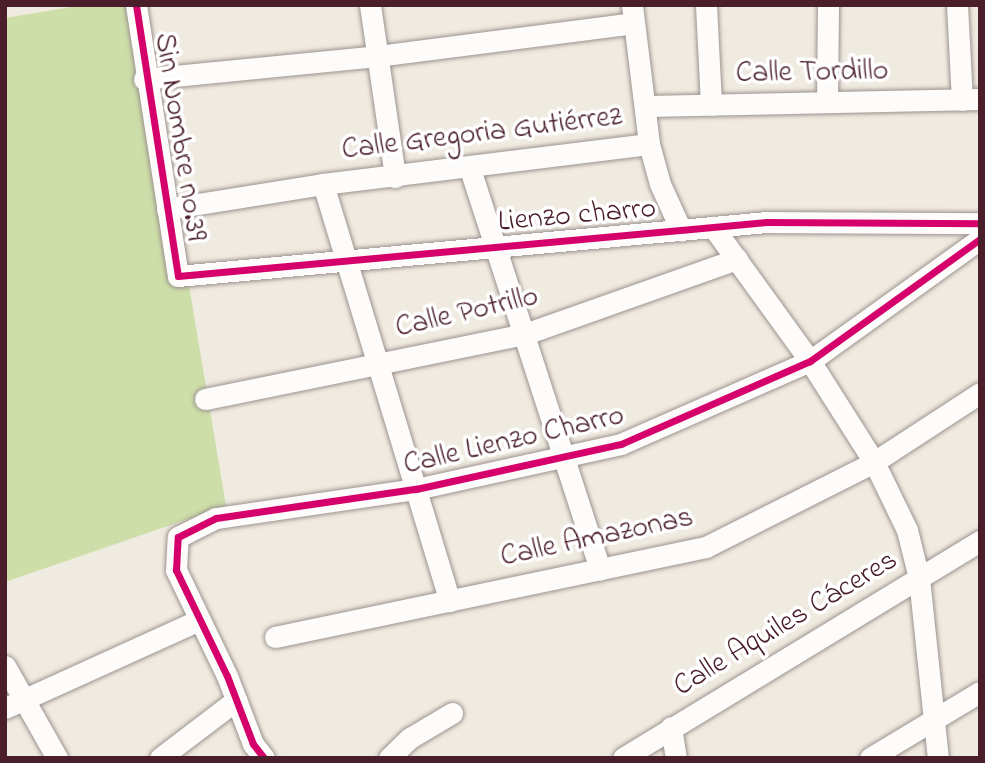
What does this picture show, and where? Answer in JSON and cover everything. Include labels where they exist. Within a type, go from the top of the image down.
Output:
[{"type":"street","name":"Sin Nombre no.39","points":[[135,5],[144,79],[178,276]]},
{"type":"street","points":[[370,5],[394,177]]},
{"type":"street","points":[[706,5],[711,105]]},
{"type":"street","points":[[827,102],[828,5]]},
{"type":"street","points":[[957,5],[971,99]]},
{"type":"street","points":[[144,79],[377,56],[633,14],[649,144],[660,184],[681,230]]},
{"type":"street","name":"Calle Tordillo","points":[[646,106],[971,99]]},
{"type":"street","name":"Calle Gregoria Gutiérrez","points":[[167,209],[323,184],[470,169],[649,144]]},
{"type":"street","points":[[470,169],[600,569]]},
{"type":"street","points":[[323,184],[344,261],[380,363],[450,601]]},
{"type":"street","name":"Lienzo charro","points":[[178,276],[767,222],[980,223]]},
{"type":"street","points":[[713,227],[810,361],[874,462],[907,530],[919,578],[937,717],[938,758]]},
{"type":"street","name":"Calle Lienzo Charro","points":[[197,621],[176,570],[178,537],[216,518],[416,489],[621,444],[810,361],[980,239]]},
{"type":"street","name":"Calle Potrillo","points":[[205,399],[525,334],[737,260]]},
{"type":"street","name":"Calle Amazonas","points":[[275,637],[706,547],[874,462],[980,393]]},
{"type":"street","name":"Calle Aquiles Cáceres","points":[[623,758],[980,541]]},
{"type":"street","points":[[14,704],[197,621],[236,701],[253,744],[264,758]]},
{"type":"street","points":[[5,666],[14,704],[57,758]]},
{"type":"street","points":[[870,758],[980,691]]},
{"type":"street","points":[[160,758],[236,701]]},
{"type":"street","points":[[389,758],[410,738],[452,713]]},
{"type":"street","points":[[671,727],[676,758]]},
{"type":"green space","points":[[83,5],[142,5],[226,506],[5,582],[5,18]]},
{"type":"cycle path","points":[[136,5],[178,276],[767,222],[980,223]]},
{"type":"cycle path","points":[[264,758],[253,744],[227,676],[176,570],[178,537],[216,518],[416,489],[621,444],[810,361],[980,239]]}]
